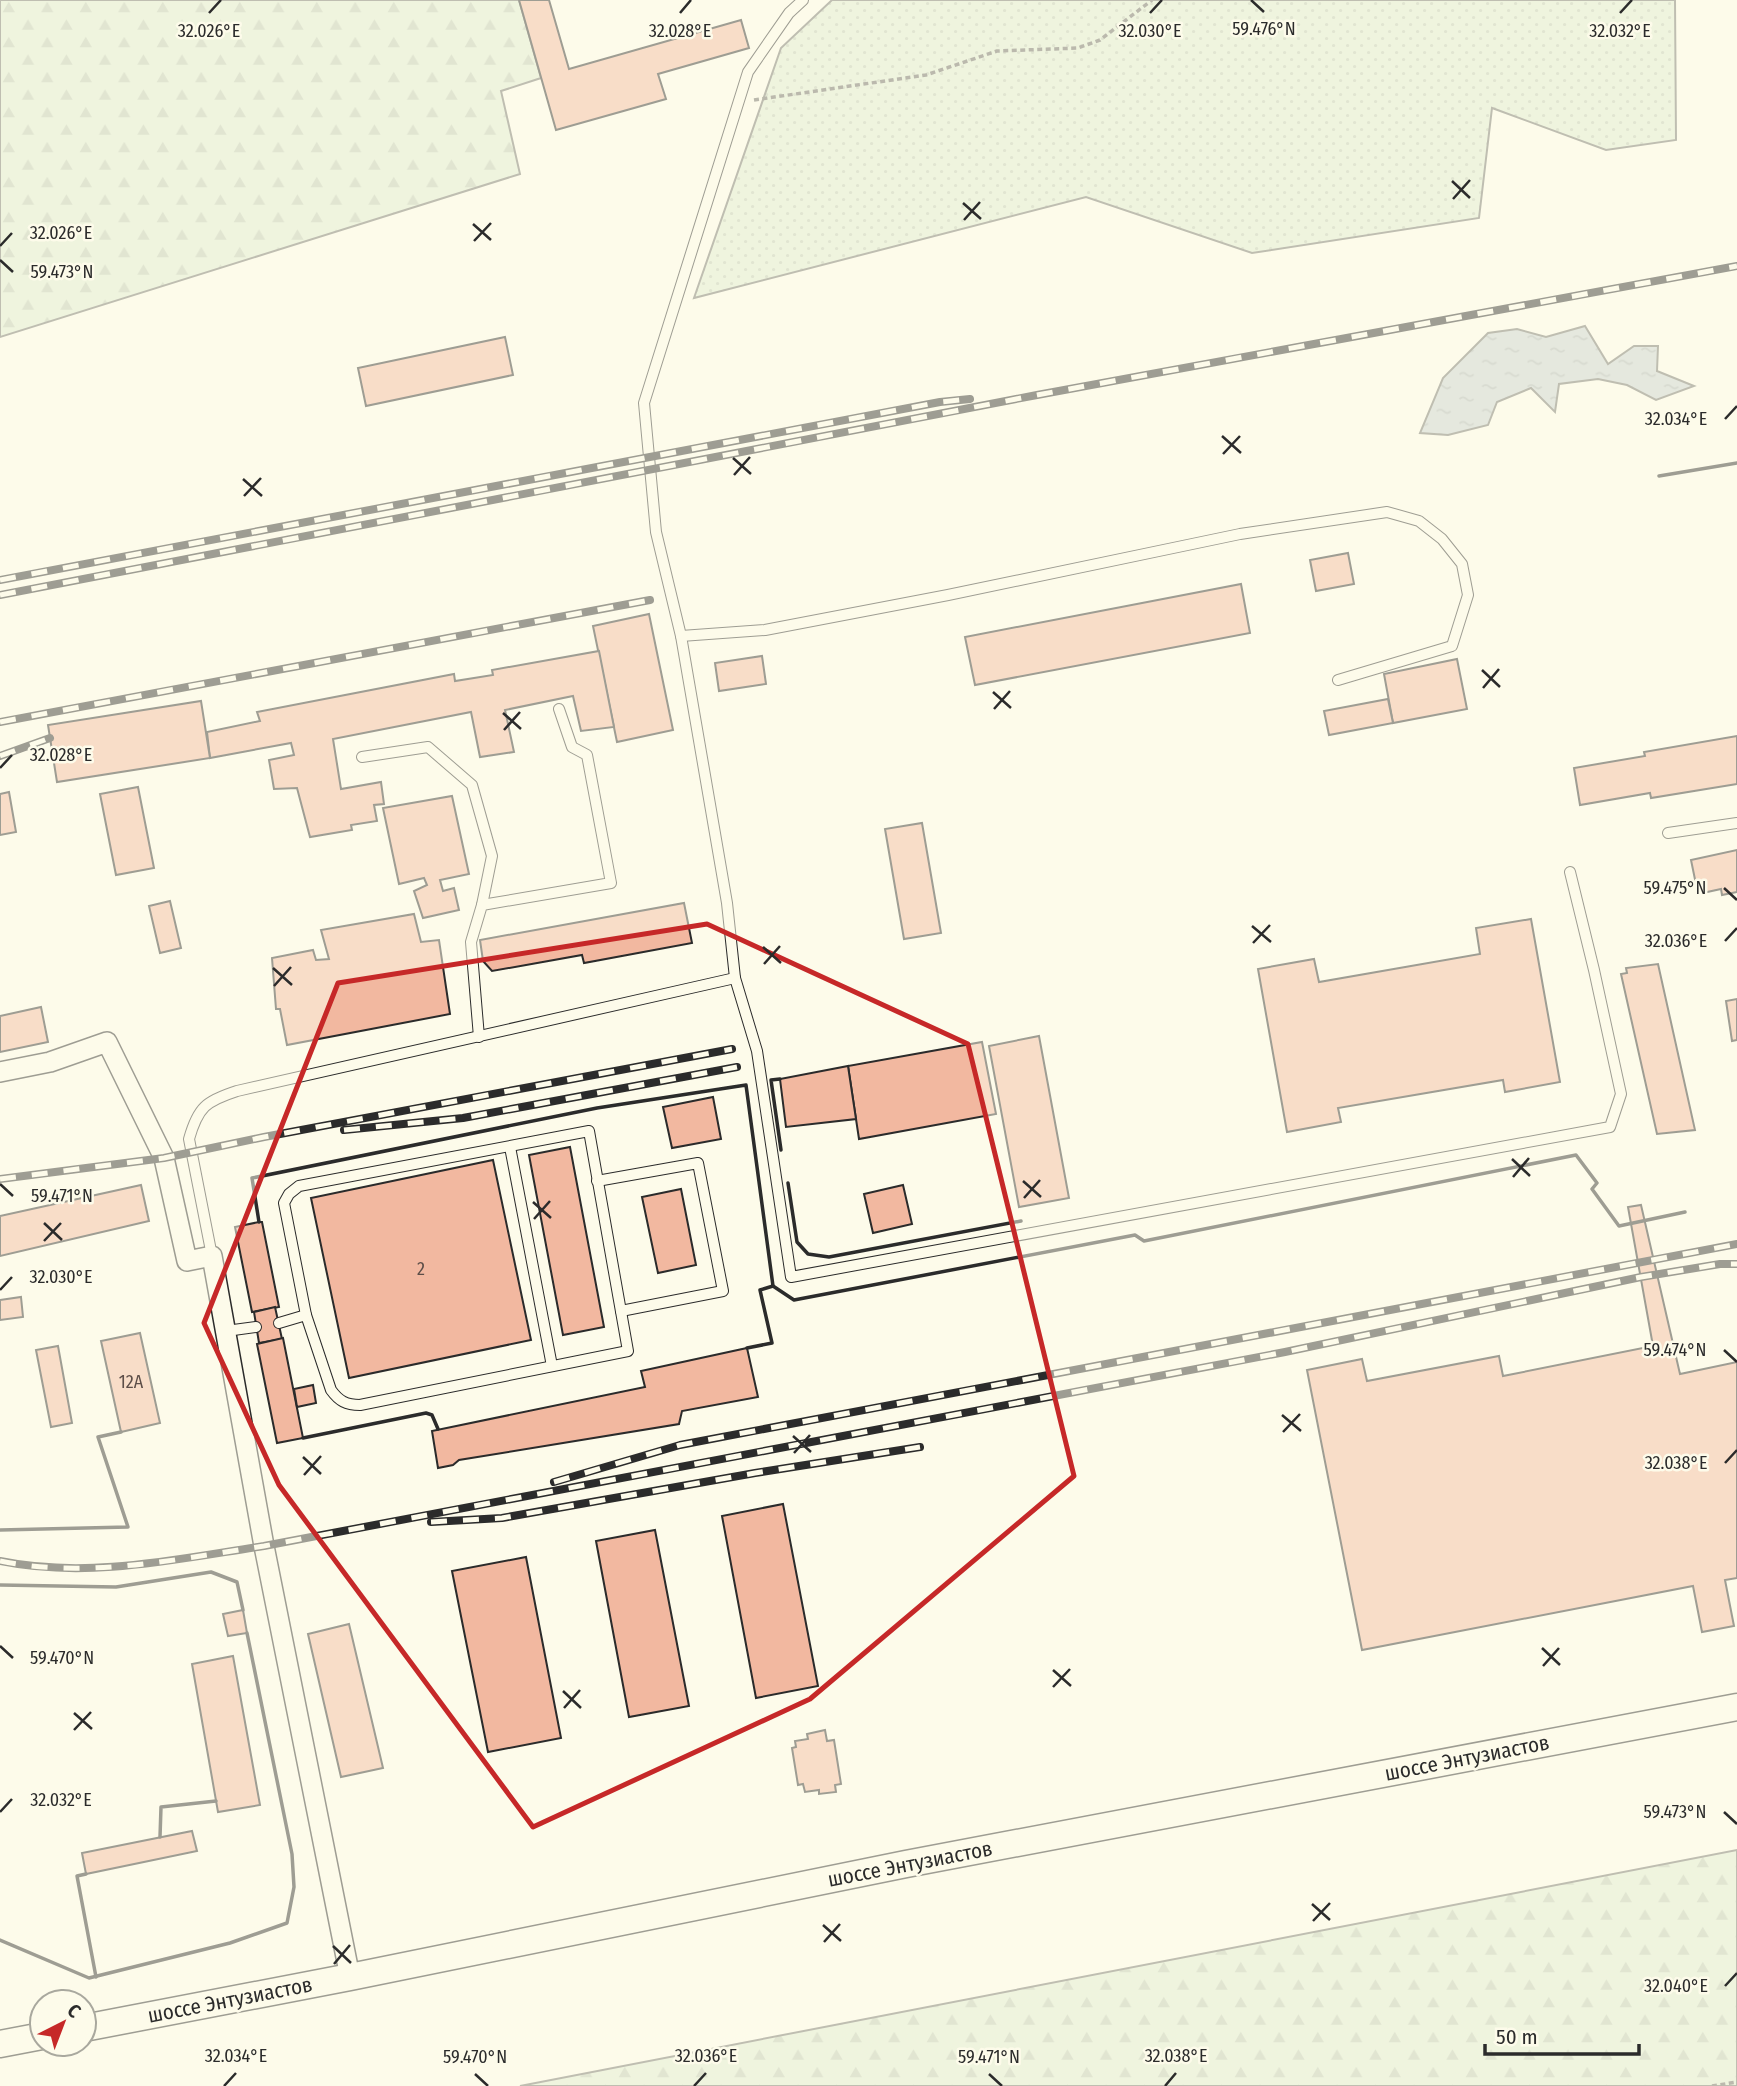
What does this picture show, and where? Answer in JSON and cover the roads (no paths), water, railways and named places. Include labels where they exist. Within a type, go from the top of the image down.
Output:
[{"type":"main road","name":"шоссе Энтузиастов","points":[[98,2025],[906,1864],[1737,1707]]},
{"type":"main road","points":[[0,2044],[28,2039]]},
{"type":"street","points":[[0,1072],[50,1062],[107,1042],[164,1158],[187,1261],[212,1256],[264,1546],[350,1977]]},
{"type":"lane","points":[[803,0],[789,13],[748,72],[644,403],[648,471],[656,532],[681,636],[727,903],[735,978],[757,1051],[791,1277],[1610,1127],[1621,1094],[1570,872]]},
{"type":"lane","points":[[681,636],[765,629],[948,595],[1240,534],[1387,512],[1419,521],[1442,539],[1462,564],[1468,595],[1451,646],[1338,680]]},
{"type":"lane","points":[[482,905],[611,883],[587,755],[572,747],[559,709]]},
{"type":"lane","points":[[362,757],[428,747],[472,785],[492,856],[471,942],[480,1037]]},
{"type":"lane","points":[[1668,833],[1737,823]]},
{"type":"lane","points":[[212,1256],[189,1139],[194,1122],[212,1099],[237,1091],[735,978]]},
{"type":"lane","points":[[589,1131],[597,1181],[628,1351],[360,1405],[349,1405],[339,1400],[331,1390],[306,1315],[284,1203],[289,1194],[299,1186],[589,1131]]},
{"type":"lane","points":[[510,1147],[552,1366]]},
{"type":"lane","points":[[597,1181],[698,1163],[723,1291],[621,1311]]},
{"type":"lane","points":[[279,1323],[306,1315]]},
{"type":"lane","points":[[226,1331],[256,1327]]},
{"type":"water","points":[[1585,326],[1608,364],[1634,346],[1658,346],[1657,371],[1694,386],[1656,400],[1627,385],[1598,379],[1559,384],[1555,412],[1531,388],[1497,402],[1488,425],[1448,435],[1420,433],[1443,378],[1488,333],[1517,329],[1546,337]]},
{"type":"railway","points":[[0,595],[1037,395],[1737,266]]},
{"type":"railway","points":[[0,580],[940,402],[970,399]]},
{"type":"railway","points":[[0,722],[650,600]]},
{"type":"railway","points":[[0,756],[50,738]]},
{"type":"railway","points":[[0,1179],[164,1158],[732,1049]]},
{"type":"railway","points":[[344,1130],[463,1118],[737,1067]]},
{"type":"railway","points":[[554,1482],[680,1445],[1737,1244]]},
{"type":"railway","points":[[0,1561],[33,1566],[99,1568],[264,1546],[1285,1352],[1641,1277],[1720,1264],[1737,1264]]},
{"type":"railway","points":[[431,1522],[502,1518],[920,1447]]}]
